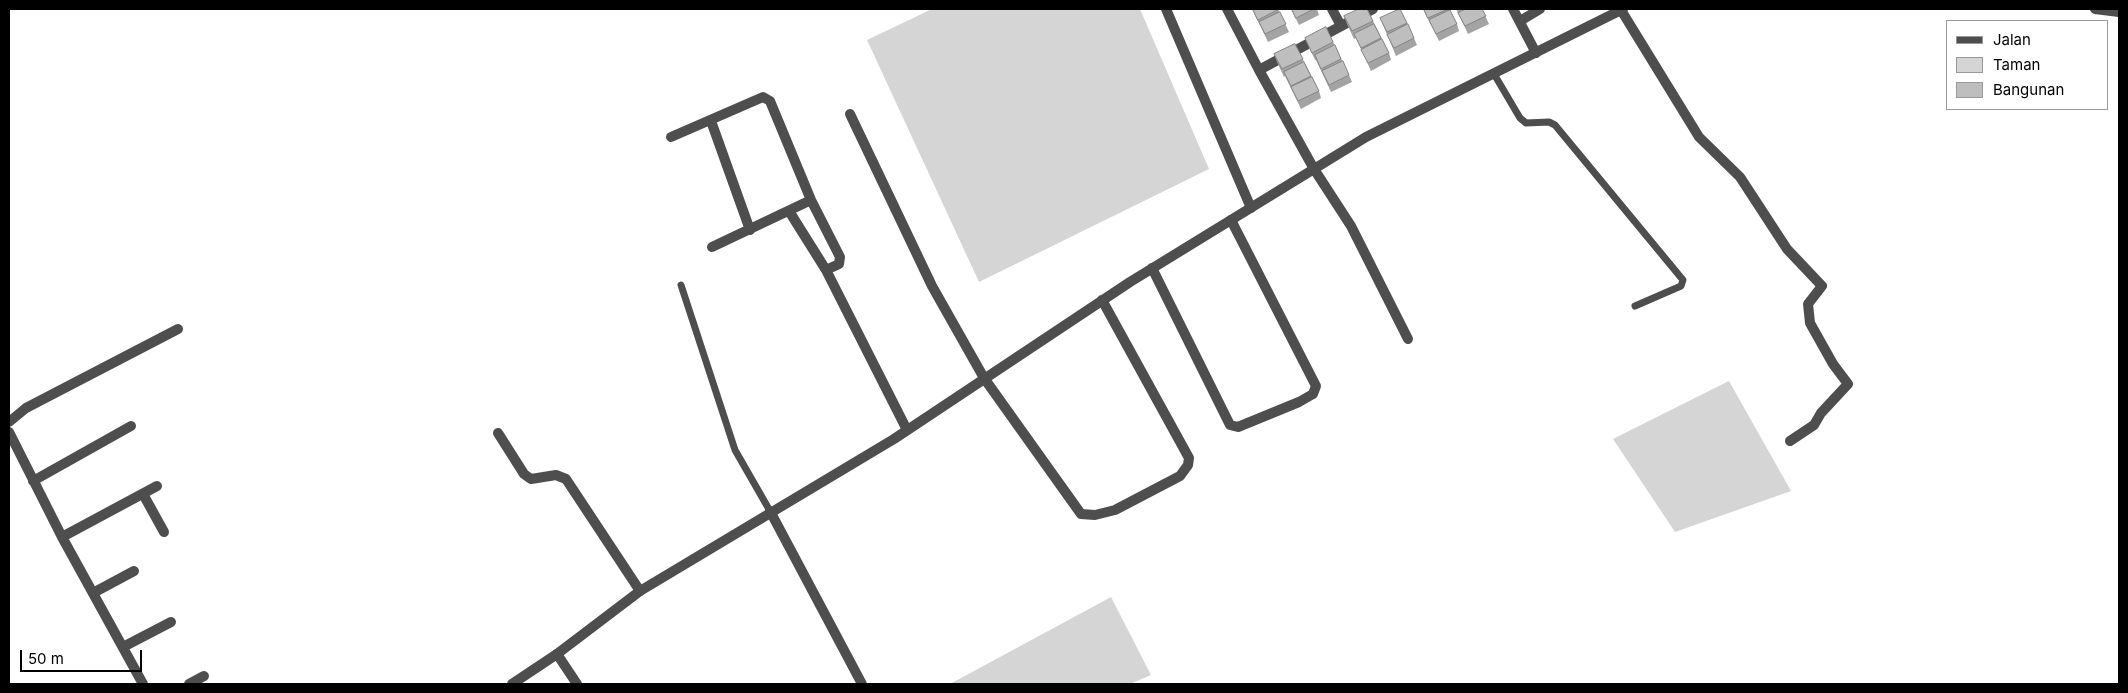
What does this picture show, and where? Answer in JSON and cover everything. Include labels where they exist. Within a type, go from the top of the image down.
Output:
[{"type":"street","points":[[1166,9],[1250,208]]},
{"type":"street","points":[[1227,9],[1258,70],[1314,168],[1350,226],[1408,339]]},
{"type":"street","points":[[1332,9],[1340,24]]},
{"type":"street","points":[[1258,70],[1340,24],[1373,9]]},
{"type":"street","points":[[1513,9],[1536,53]]},
{"type":"street","points":[[1520,21],[1540,9]]},
{"type":"street","points":[[512,684],[557,654],[640,591],[907,430],[1102,300],[1314,168],[1366,137],[1622,9],[1699,137],[1740,177],[1786,249],[1822,286],[1808,304],[1810,323],[1833,364],[1848,384],[1821,413],[1814,425],[1790,441]]},
{"type":"street","points":[[2095,9],[2119,12]]},
{"type":"street","points":[[671,137],[763,97],[767,98],[811,200],[840,257],[839,264],[826,270]]},
{"type":"street","points":[[850,114],[932,286],[984,378],[1081,514],[1095,515],[1115,510],[1180,476],[1188,465],[1189,458],[1102,300]]},
{"type":"street","points":[[711,121],[750,230]]},
{"type":"street","points":[[712,247],[811,200]]},
{"type":"street","points":[[789,210],[826,270],[907,430]]},
{"type":"street","points":[[1152,268],[1230,425],[1238,427],[1299,402],[1313,394],[1316,386],[1231,220]]},
{"type":"street","points":[[9,422],[26,408],[178,328]]},
{"type":"street","points":[[33,480],[131,426]]},
{"type":"street","points":[[9,432],[62,537],[143,684]]},
{"type":"street","points":[[498,433],[524,474],[531,479],[556,475],[566,479],[640,591]]},
{"type":"street","points":[[62,537],[157,486]]},
{"type":"street","points":[[143,494],[164,532]]},
{"type":"street","points":[[770,511],[862,684]]},
{"type":"street","points":[[93,593],[134,571]]},
{"type":"street","points":[[123,647],[170,622]]},
{"type":"street","points":[[557,654],[577,684]]},
{"type":"street","points":[[189,684],[204,676]]},
{"type":"lane","points":[[1494,74],[1520,118],[1526,123],[1549,122],[1555,125],[1683,280],[1681,286],[1635,306]]},
{"type":"lane","points":[[681,285],[735,450],[770,511]]},
{"type":"green space","points":[[932,9],[1140,9],[1209,169],[979,282],[867,40]]},
{"type":"green space","points":[[1729,381],[1791,491],[1675,532],[1613,439]]},
{"type":"green space","points":[[1111,597],[1151,675],[1130,684],[950,684]]},
{"type":"building","points":[[1253,9],[1279,9],[1258,20]]},
{"type":"building","points":[[1292,9],[1314,9],[1296,18]]},
{"type":"building","points":[[1359,9],[1367,9],[1373,21],[1352,31],[1344,16]]},
{"type":"building","points":[[1400,9],[1407,23],[1387,32],[1380,18]]},
{"type":"building","points":[[1424,9],[1448,9],[1428,18]]},
{"type":"building","points":[[1466,9],[1482,9],[1486,16],[1465,26],[1458,13]]},
{"type":"building","points":[[1450,10],[1457,24],[1436,34],[1429,20]]},
{"type":"building","points":[[1280,12],[1286,24],[1265,34],[1259,22]]},
{"type":"building","points":[[1374,24],[1381,38],[1361,48],[1354,34]]},
{"type":"building","points":[[1408,24],[1414,38],[1394,48],[1387,35]]},
{"type":"building","points":[[1326,27],[1333,42],[1312,53],[1305,38]]},
{"type":"building","points":[[1382,39],[1389,53],[1368,63],[1361,50]]},
{"type":"building","points":[[1295,44],[1303,59],[1282,69],[1274,54]]},
{"type":"building","points":[[1335,45],[1341,59],[1321,69],[1315,55]]},
{"type":"building","points":[[1343,61],[1349,75],[1329,85],[1322,71]]},
{"type":"building","points":[[1304,62],[1311,76],[1291,86],[1284,72]]},
{"type":"building","points":[[1312,77],[1319,91],[1298,101],[1291,87]]}]
